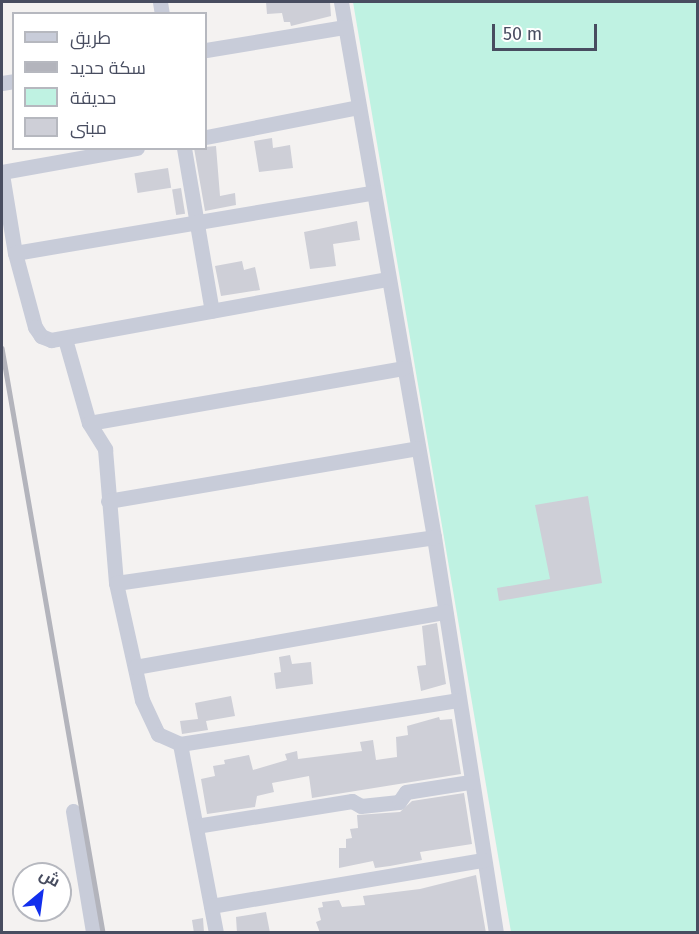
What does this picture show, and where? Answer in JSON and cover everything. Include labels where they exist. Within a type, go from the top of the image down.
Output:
[{"type":"street","points":[[341,2],[387,279],[434,537],[470,782],[496,933]]},
{"type":"street","points":[[207,50],[345,27]]},
{"type":"street","points":[[207,137],[359,107]]},
{"type":"street","points":[[126,150],[2,173],[15,253],[35,327],[41,336],[51,340],[65,339],[387,279]]},
{"type":"street","points":[[184,150],[212,311]]},
{"type":"street","points":[[15,253],[198,224],[374,192]]},
{"type":"street","points":[[65,339],[89,423],[105,449],[116,583],[150,722],[158,734],[180,744],[458,700]]},
{"type":"street","points":[[89,423],[404,368]]},
{"type":"street","points":[[108,501],[417,448]]},
{"type":"street","points":[[116,583],[434,537]]},
{"type":"street","points":[[135,667],[445,612]]},
{"type":"street","points":[[180,744],[216,933]]},
{"type":"street","points":[[196,826],[352,801],[361,806],[399,801],[406,792],[470,782]]},
{"type":"street","points":[[73,811],[93,933]]},
{"type":"street","points":[[212,906],[483,860]]},
{"type":"green space","points":[[353,2],[697,2],[697,932],[511,932]]},
{"type":"building","points":[[266,2],[330,2],[331,16],[291,26],[290,22],[284,22],[282,13],[267,14]]},
{"type":"building","points":[[272,138],[273,148],[290,145],[293,168],[259,172],[254,141]]},
{"type":"building","points":[[216,146],[220,196],[235,193],[236,205],[205,211],[194,150],[207,150],[207,147]]},
{"type":"building","points":[[168,168],[171,188],[138,193],[134,173]]},
{"type":"building","points":[[181,188],[185,214],[176,215],[172,189]]},
{"type":"building","points":[[357,221],[360,240],[333,244],[336,266],[310,269],[304,232]]},
{"type":"building","points":[[242,261],[244,270],[255,267],[260,290],[221,296],[215,266]]},
{"type":"building","points":[[588,496],[602,583],[499,601],[497,588],[550,579],[535,505]]},
{"type":"building","points":[[437,623],[446,684],[421,691],[417,666],[426,665],[422,626]]},
{"type":"building","points":[[290,655],[292,664],[311,662],[313,684],[276,689],[274,673],[281,672],[279,657]]},
{"type":"building","points":[[231,696],[235,716],[206,721],[208,730],[182,734],[180,721],[198,719],[195,703]]},
{"type":"building","points":[[439,717],[440,720],[452,719],[461,774],[312,798],[309,776],[272,783],[274,792],[257,796],[255,807],[207,814],[201,779],[215,776],[213,766],[225,764],[224,760],[249,755],[253,770],[287,760],[285,754],[297,751],[298,759],[362,751],[360,742],[373,740],[376,760],[397,757],[396,737],[408,735],[407,726]]},
{"type":"building","points":[[464,793],[472,844],[420,852],[422,860],[390,866],[375,868],[373,861],[339,868],[339,848],[346,848],[346,839],[352,838],[350,829],[358,828],[357,815],[400,812],[412,801]]},
{"type":"building","points":[[476,875],[486,933],[320,933],[316,922],[321,920],[318,908],[323,907],[322,902],[339,900],[342,907],[365,905],[363,896],[420,889]]},
{"type":"building","points":[[266,912],[270,933],[237,933],[236,917]]},
{"type":"building","points":[[203,918],[204,933],[194,933],[192,920]]},
{"type":"railway","points":[[2,348],[103,932]]}]
